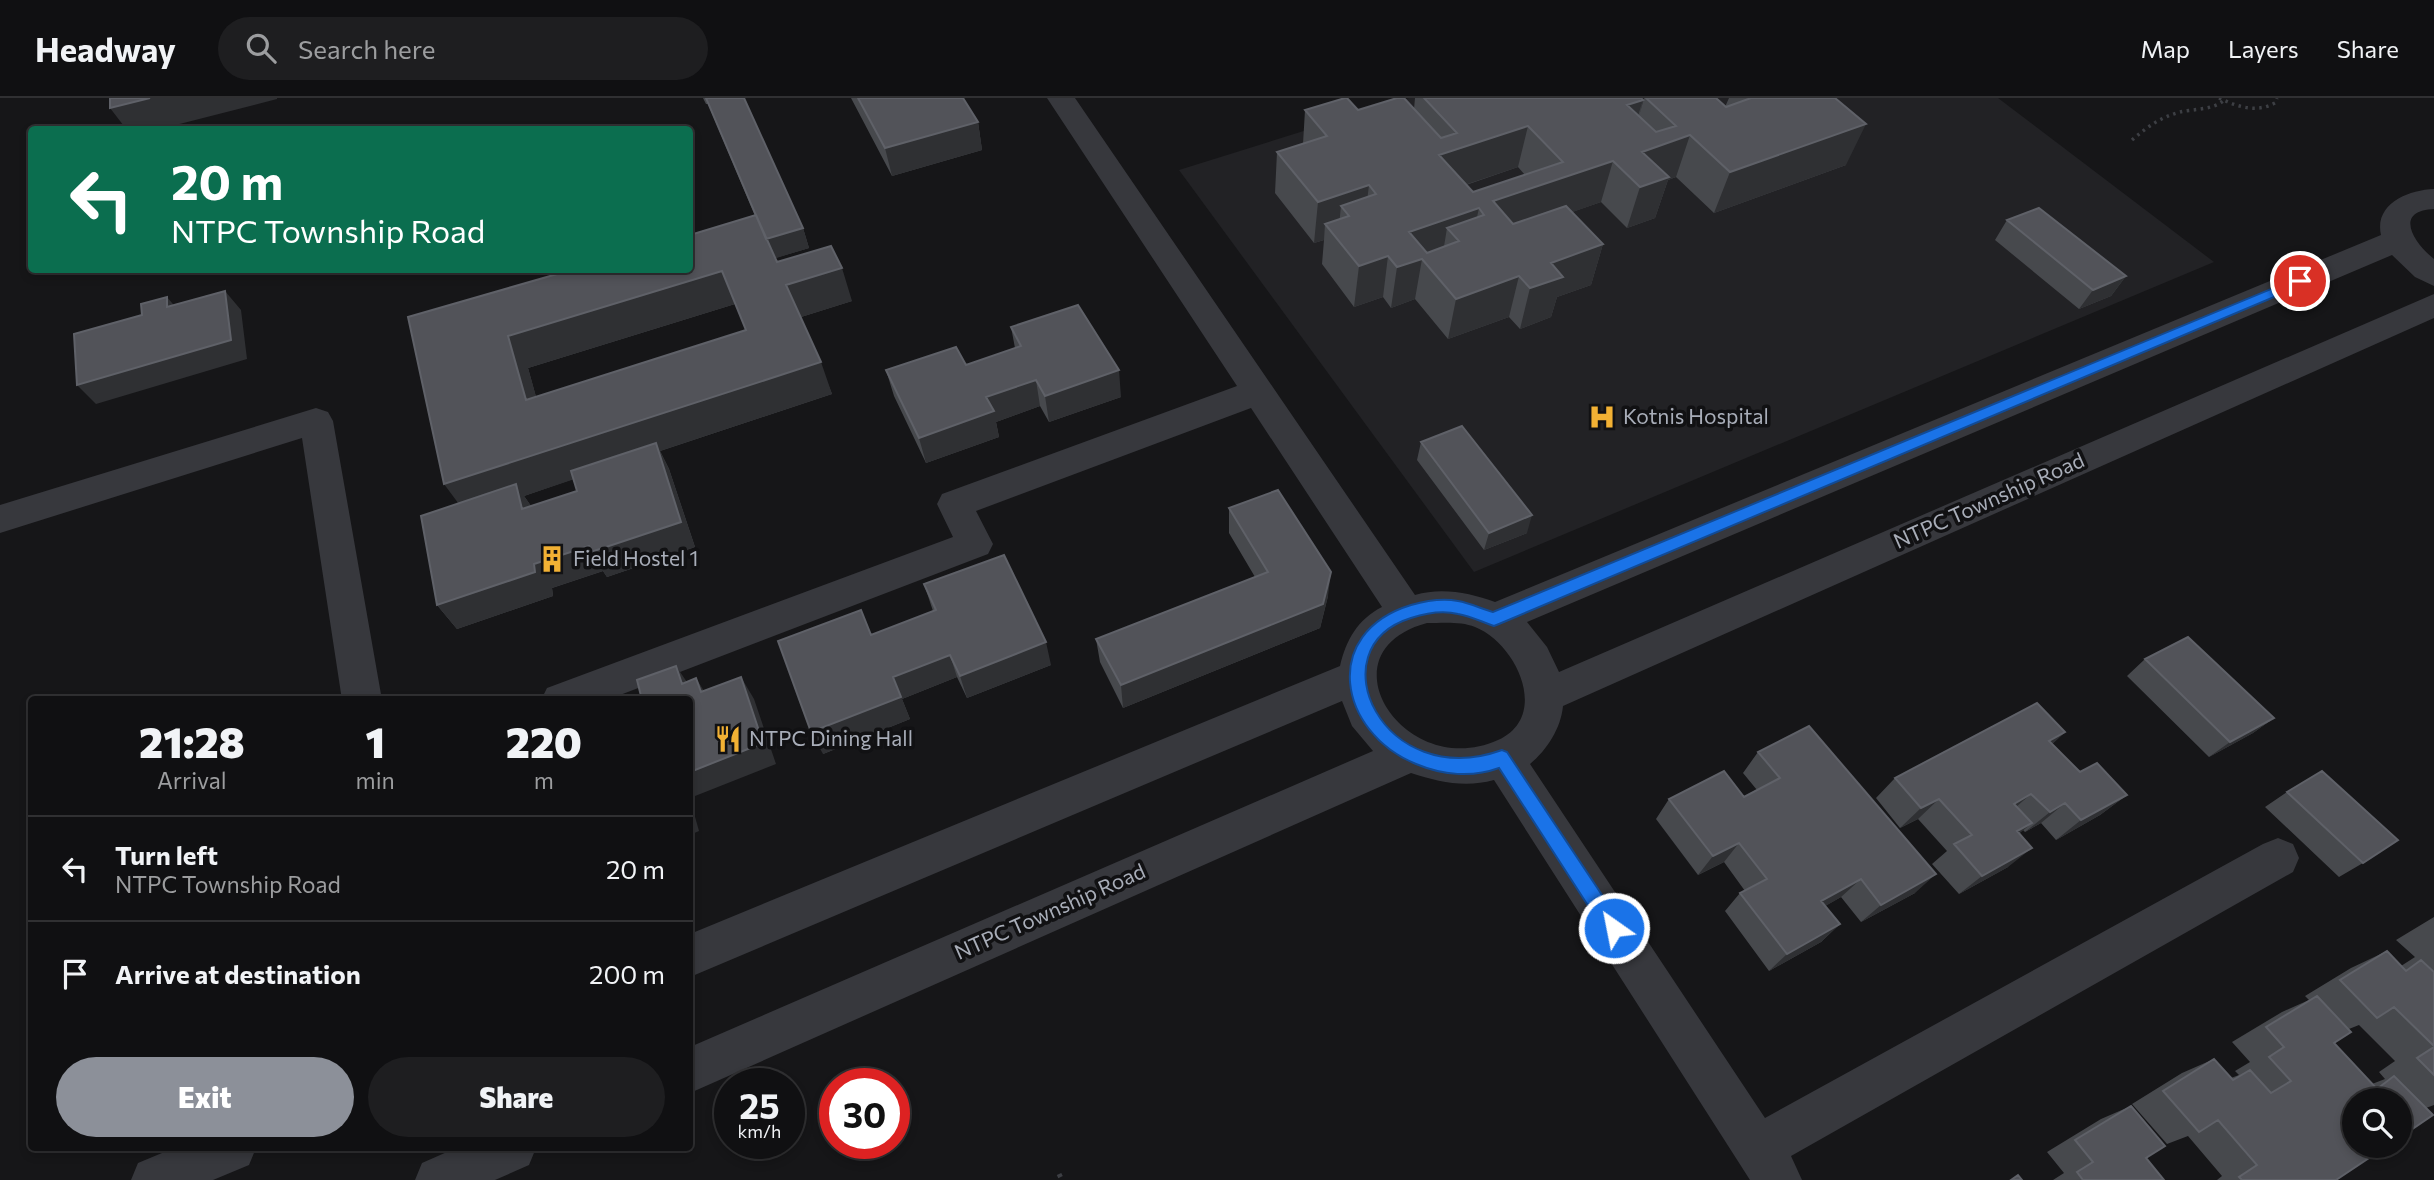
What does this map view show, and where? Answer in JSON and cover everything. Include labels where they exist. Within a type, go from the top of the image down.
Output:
[{"type":"street","points":[[1061,98],[1407,613]]},
{"type":"street","points":[[2434,199],[2407,205],[2396,216],[2394,230],[2419,264],[2434,275]]},
{"type":"street","points":[[1494,619],[2399,240]]},
{"type":"street","name":"NTPC Township Road","points":[[1545,696],[2434,305]]},
{"type":"street","points":[[572,696],[975,544],[955,504],[1258,392]]},
{"type":"street","points":[[0,519],[316,421],[361,696]]},
{"type":"street","points":[[1426,607],[1457,607],[1494,619],[1514,632],[1534,655],[1544,682],[1544,707],[1535,730],[1517,750],[1492,763],[1462,767],[1432,763],[1410,754],[1380,733],[1364,710],[1358,676],[1361,655],[1375,632],[1407,613],[1426,607]]},
{"type":"street","points":[[693,955],[1358,676]]},
{"type":"street","name":"NTPC Township Road","points":[[693,1069],[1410,754]]},
{"type":"street","points":[[1502,757],[1768,1164],[2278,858]]},
{"type":"street","points":[[155,1180],[225,1151]]},
{"type":"street","points":[[439,1180],[505,1151]]},
{"type":"path","points":[[2132,140],[2153,122],[2169,114],[2218,104],[2221,99],[2238,107],[2260,109],[2269,107],[2277,98]]},
{"type":"shaded area","name":"Kotnis Hospital","points":[[1409,98],[1998,98],[2214,262],[1474,572],[1179,170]]},
{"type":"building","points":[[110,98],[150,98],[110,108]]},
{"type":"building","points":[[706,98],[744,98],[803,228],[766,239]]},
{"type":"building","points":[[858,98],[963,98],[978,122],[885,148]]},
{"type":"building","points":[[1345,98],[1358,110],[1404,98],[1441,138],[1457,133],[1424,98],[1641,98],[1643,100],[1627,105],[1656,132],[1676,126],[1646,98],[1716,98],[1726,107],[1751,98],[1835,98],[1866,124],[1730,172],[1690,135],[1642,152],[1669,177],[1640,187],[1613,161],[1493,201],[1513,224],[1566,206],[1603,244],[1551,263],[1563,277],[1530,288],[1519,276],[1456,299],[1422,259],[1397,267],[1388,256],[1359,266],[1325,224],[1349,216],[1341,206],[1376,194],[1369,185],[1318,202],[1277,152],[1327,136],[1305,110]],"holes":[[[1528,126],[1563,162],[1473,192],[1439,155]],[[1479,208],[1484,215],[1447,228],[1459,241],[1427,253],[1409,232]]]},
{"type":"building","points":[[2039,208],[2126,276],[2093,290],[2007,220]]},
{"type":"building","points":[[756,215],[777,262],[831,246],[842,268],[786,285],[821,362],[444,484],[408,317],[561,273],[693,273],[693,234]],"holes":[[[722,271],[746,330],[526,400],[508,336]]]},
{"type":"building","points":[[225,291],[231,340],[77,385],[74,334],[142,315],[141,304],[167,297],[167,307]]},
{"type":"building","points":[[1078,305],[1119,370],[1045,396],[1036,380],[986,397],[994,411],[919,438],[886,370],[956,347],[966,365],[1021,346],[1011,327]]},
{"type":"building","points":[[1462,426],[1532,515],[1489,533],[1421,442]]},
{"type":"building","points":[[656,443],[681,522],[591,552],[589,546],[534,564],[535,572],[437,605],[421,516],[516,484],[522,509],[577,491],[571,471]]},
{"type":"building","points":[[1278,490],[1331,572],[1323,604],[1121,685],[1096,639],[1268,572],[1229,508]]},
{"type":"building","points":[[1004,555],[1046,642],[960,676],[950,655],[893,677],[901,697],[811,732],[778,641],[861,610],[871,635],[936,610],[924,584]]},
{"type":"building","points":[[2188,637],[2274,718],[2230,742],[2145,659]]},
{"type":"building","points":[[676,666],[682,684],[696,678],[701,692],[741,677],[763,743],[693,771],[693,696],[641,696],[637,680]]},
{"type":"building","points":[[2037,703],[2065,732],[2049,741],[2080,772],[2097,763],[2127,795],[2081,820],[2065,803],[2050,812],[2031,794],[2014,804],[2032,823],[2017,831],[2032,848],[1982,876],[1954,844],[1972,835],[1939,799],[1921,808],[1895,778]]},
{"type":"building","points":[[1809,726],[1936,874],[1881,905],[1861,879],[1821,901],[1840,924],[1787,954],[1740,893],[1767,879],[1739,843],[1713,856],[1669,799],[1724,771],[1744,797],[1780,778],[1758,752]]},
{"type":"building","points":[[2322,771],[2398,840],[2363,863],[2287,792]]},
{"type":"building","points":[[2387,951],[2406,971],[2421,960],[2434,972],[2434,1046],[2394,1007],[2377,1018],[2340,980]]},
{"type":"building","points":[[2317,996],[2351,1032],[2334,1043],[2376,1088],[2342,1088],[2342,1158],[2369,1158],[2336,1180],[2242,1180],[2239,1177],[2257,1165],[2218,1120],[2199,1132],[2163,1091],[2214,1059],[2233,1080],[2250,1070],[2271,1093],[2291,1081],[2269,1057],[2284,1047],[2266,1027]]},
{"type":"building","points":[[2434,1047],[2434,1075],[2417,1058]]},
{"type":"building","points":[[2394,1076],[2406,1088],[2378,1088]]},
{"type":"building","points":[[2412,1094],[2433,1115],[2412,1129]]},
{"type":"building","points":[[2131,1106],[2165,1146],[2146,1158],[2164,1180],[2083,1180],[2077,1172],[2093,1162],[2075,1140]]},
{"type":"place","name":"Kotnis Hospital","points":[[1602,417]]},
{"type":"place","name":"Field Hostel 1","points":[[552,559]]},
{"type":"place","name":"NTPC Dining Hall","points":[[728,739]]},
{"type":"route","points":[[1614,928],[1502,757],[1492,763],[1462,767],[1432,763],[1403,751],[1380,733],[1364,710],[1357,682],[1361,655],[1375,632],[1398,616],[1426,607],[1457,607],[1494,619],[2300,281]]}]
